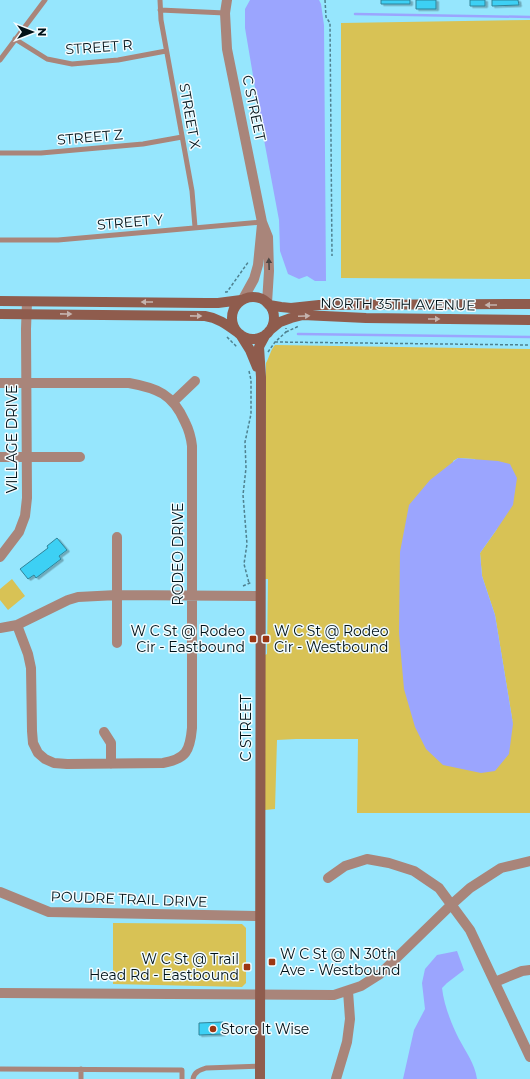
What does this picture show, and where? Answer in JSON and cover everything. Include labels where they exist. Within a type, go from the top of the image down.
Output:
[{"type":"street","name":"C STREET","points":[[227,0],[225,14],[227,50],[262,222],[268,237],[268,304]]},
{"type":"street","name":"C STREET","points":[[242,300],[254,279],[258,265],[262,222]]},
{"type":"street","points":[[0,301],[218,303],[256,297],[262,299],[268,304],[273,315],[273,321],[268,332],[256,338],[250,339],[238,333],[227,324],[205,316],[0,314]]},
{"type":"street","points":[[238,333],[233,325],[232,318],[236,305],[242,300]]},
{"type":"street","name":"VILLAGE DRIVE","points":[[0,557],[18,532],[25,516],[27,498],[27,302]]},
{"type":"street","name":"NORTH 35TH AVENUE","points":[[268,304],[281,308],[291,308],[319,305],[530,304]]},
{"type":"street","name":"NORTH 35TH AVENUE","points":[[268,332],[280,322],[302,315],[366,318],[530,320]]},
{"type":"street","name":"C STREET","points":[[260,1079],[261,377],[259,347],[268,332]]},
{"type":"street","name":"C STREET","points":[[238,333],[250,350],[261,377]]},
{"type":"street","points":[[0,383],[129,384],[146,386],[160,392],[174,401],[196,381]]},
{"type":"street","name":"RODEO DRIVE","points":[[17,625],[28,654],[31,668],[32,731],[34,742],[38,753],[45,759],[67,764],[163,763],[172,762],[183,755],[191,742],[192,728],[191,437],[182,415],[174,401]]},
{"type":"street","points":[[0,457],[80,457]]},
{"type":"street","points":[[117,537],[117,643]]},
{"type":"street","points":[[0,628],[17,625],[68,600],[78,597],[117,595],[260,596]]},
{"type":"street","points":[[104,732],[111,743],[111,764]]},
{"type":"street","points":[[328,878],[345,866],[366,859],[389,863],[414,871],[439,888],[470,930],[530,1058]]},
{"type":"street","points":[[0,993],[334,995],[361,986],[380,974],[470,888],[501,868],[530,861]]},
{"type":"street","name":"POUDRE TRAIL DRIVE","points":[[0,892],[49,912],[260,916]]},
{"type":"street","points":[[495,982],[522,971],[530,970]]},
{"type":"street","points":[[336,1079],[347,1042],[350,1019],[348,991]]},
{"type":"lane","points":[[0,60],[45,0]]},
{"type":"lane","name":"STREET X","points":[[160,0],[166,51],[192,191],[196,227]]},
{"type":"lane","points":[[160,10],[225,14]]},
{"type":"lane","name":"STREET R","points":[[15,39],[47,59],[72,64],[118,60],[166,51]]},
{"type":"lane","name":"STREET Z","points":[[0,153],[48,152],[143,144],[182,137]]},
{"type":"lane","name":"STREET Y","points":[[0,240],[58,240],[262,222]]},
{"type":"lane","points":[[193,1079],[196,1073],[206,1068],[260,1066]]},
{"type":"lane","points":[[0,1069],[182,1070],[182,1079]]},
{"type":"lane","points":[[81,1069],[81,1079]]},
{"type":"path","points":[[325,0],[326,17],[330,23],[332,256]]},
{"type":"path","points":[[222,293],[227,292],[249,260]]},
{"type":"path","points":[[265,356],[275,342],[286,332],[286,330]]},
{"type":"path","points":[[227,337],[237,348]]},
{"type":"path","points":[[275,342],[530,345]]},
{"type":"path","points":[[248,367],[251,380],[251,414],[245,442],[246,468],[243,495],[247,544],[244,564],[249,583]]},
{"type":"shaded area","points":[[530,20],[530,279],[341,278],[341,23]]},
{"type":"shaded area","points":[[275,345],[530,349],[530,813],[357,813],[358,739],[277,740],[275,809],[265,810],[265,655],[267,654],[268,579],[265,579],[266,363]],"holes":[[[458,458],[475,459],[497,529],[480,553],[482,576],[495,615],[513,724],[453,461]]]},
{"type":"shaded area","points":[[12,579],[25,596],[8,610],[0,600],[0,589]]},
{"type":"shaded area","points":[[113,923],[242,924],[246,928],[246,983],[242,987],[113,984]]},
{"type":"water","points":[[250,0],[319,0],[321,4],[324,25],[326,281],[315,281],[307,276],[299,279],[288,274],[280,251],[279,220],[245,28],[245,9]]},
{"type":"water","points":[[458,458],[498,461],[510,464],[517,478],[513,505],[480,553],[482,576],[495,615],[513,724],[509,754],[495,771],[481,773],[443,765],[426,749],[415,727],[404,689],[399,633],[400,552],[409,505],[430,480]]},
{"type":"water","points":[[457,951],[464,970],[442,988],[446,1007],[451,1020],[472,1063],[477,1079],[403,1079],[414,1030],[425,1009],[422,983],[425,969],[437,955]]},
{"type":"building","points":[[381,0],[410,0],[410,4],[381,4]]},
{"type":"building","points":[[416,0],[436,0],[436,9],[416,9]]},
{"type":"building","points":[[470,0],[485,0],[485,6],[470,6]]},
{"type":"building","points":[[492,0],[518,0],[519,5],[492,6]]},
{"type":"building","points":[[57,538],[67,550],[59,556],[61,559],[36,578],[34,575],[28,579],[20,569],[48,548],[47,546]]},
{"type":"building","points":[[223,1022],[223,1034],[199,1035],[199,1023]]},
{"type":"waterway","points":[[355,14],[530,17]]},
{"type":"waterway","points":[[298,334],[530,337]]},
{"type":"place","name":"W C St @ Rodeo Cir - Eastbound","points":[[253,639]]},
{"type":"place","name":"W C St @ Rodeo Cir - Westbound","points":[[266,639]]},
{"type":"place","name":"W C St @ N 30th Ave - Westbound","points":[[272,962]]},
{"type":"place","name":"W C St @ Trail Head Rd - Eastbound","points":[[247,967]]},
{"type":"place","name":"Store It Wise","points":[[213,1029]]}]
